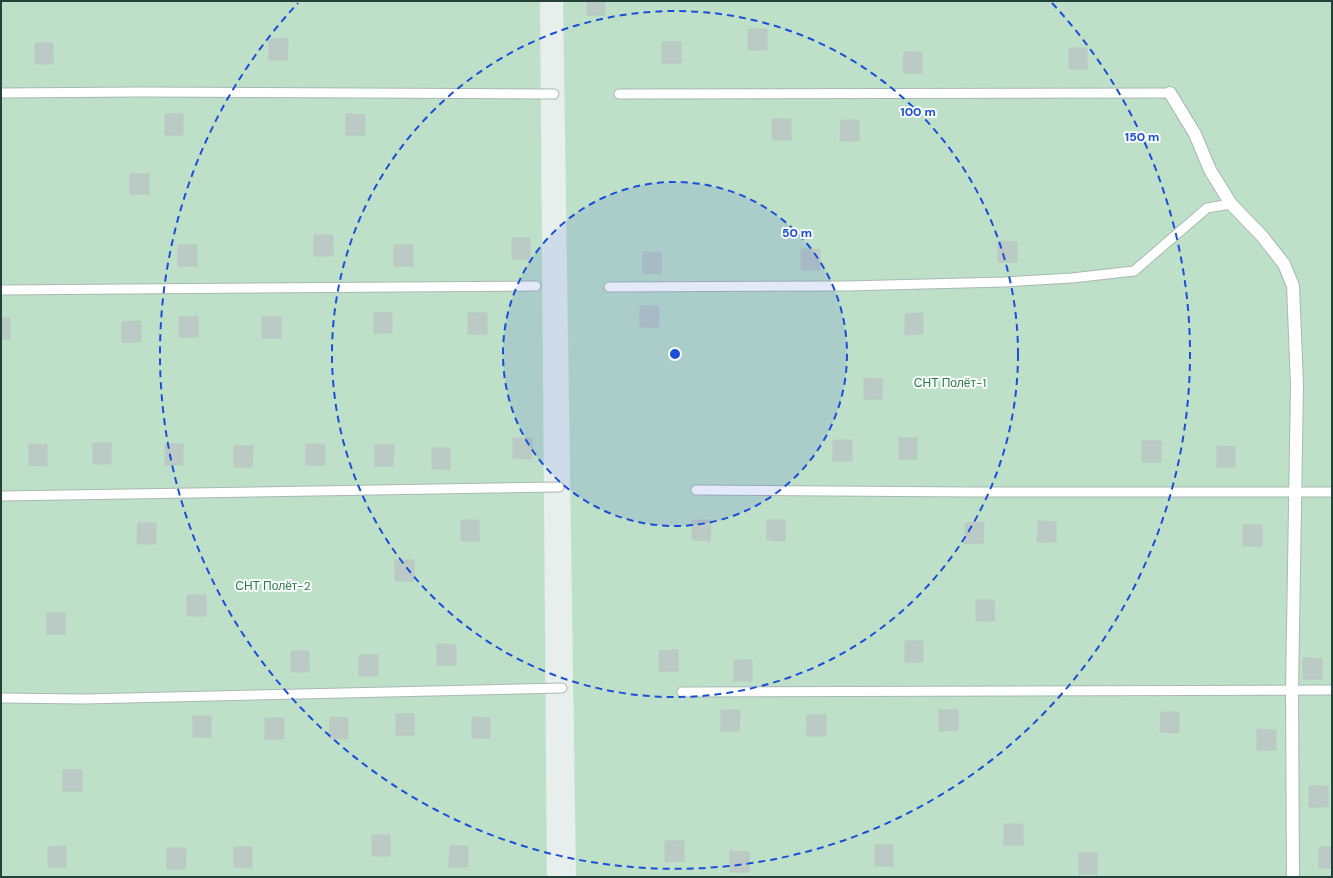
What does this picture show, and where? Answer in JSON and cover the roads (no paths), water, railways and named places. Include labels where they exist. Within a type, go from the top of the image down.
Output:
[{"type":"street","points":[[1170,93],[1195,134],[1210,170],[1232,204],[1262,236],[1284,264],[1293,286],[1297,385],[1294,493],[1292,690],[1293,877]]},
{"type":"lane","points":[[1,93],[148,92],[554,94]]},
{"type":"lane","points":[[619,94],[1170,93]]},
{"type":"lane","points":[[609,287],[847,286],[1004,282],[1072,278],[1134,271],[1207,208],[1232,204]]},
{"type":"lane","points":[[1,290],[536,286]]},
{"type":"lane","points":[[1,496],[559,488]]},
{"type":"lane","points":[[696,490],[1332,492]]},
{"type":"lane","points":[[1,698],[84,699],[562,688]]},
{"type":"lane","points":[[682,692],[1332,690]]},
{"type":"park label","name":"СНТ Полёт-1","points":[[950,383]]},
{"type":"park label","name":"СНТ Полёт-2","points":[[273,586]]}]
